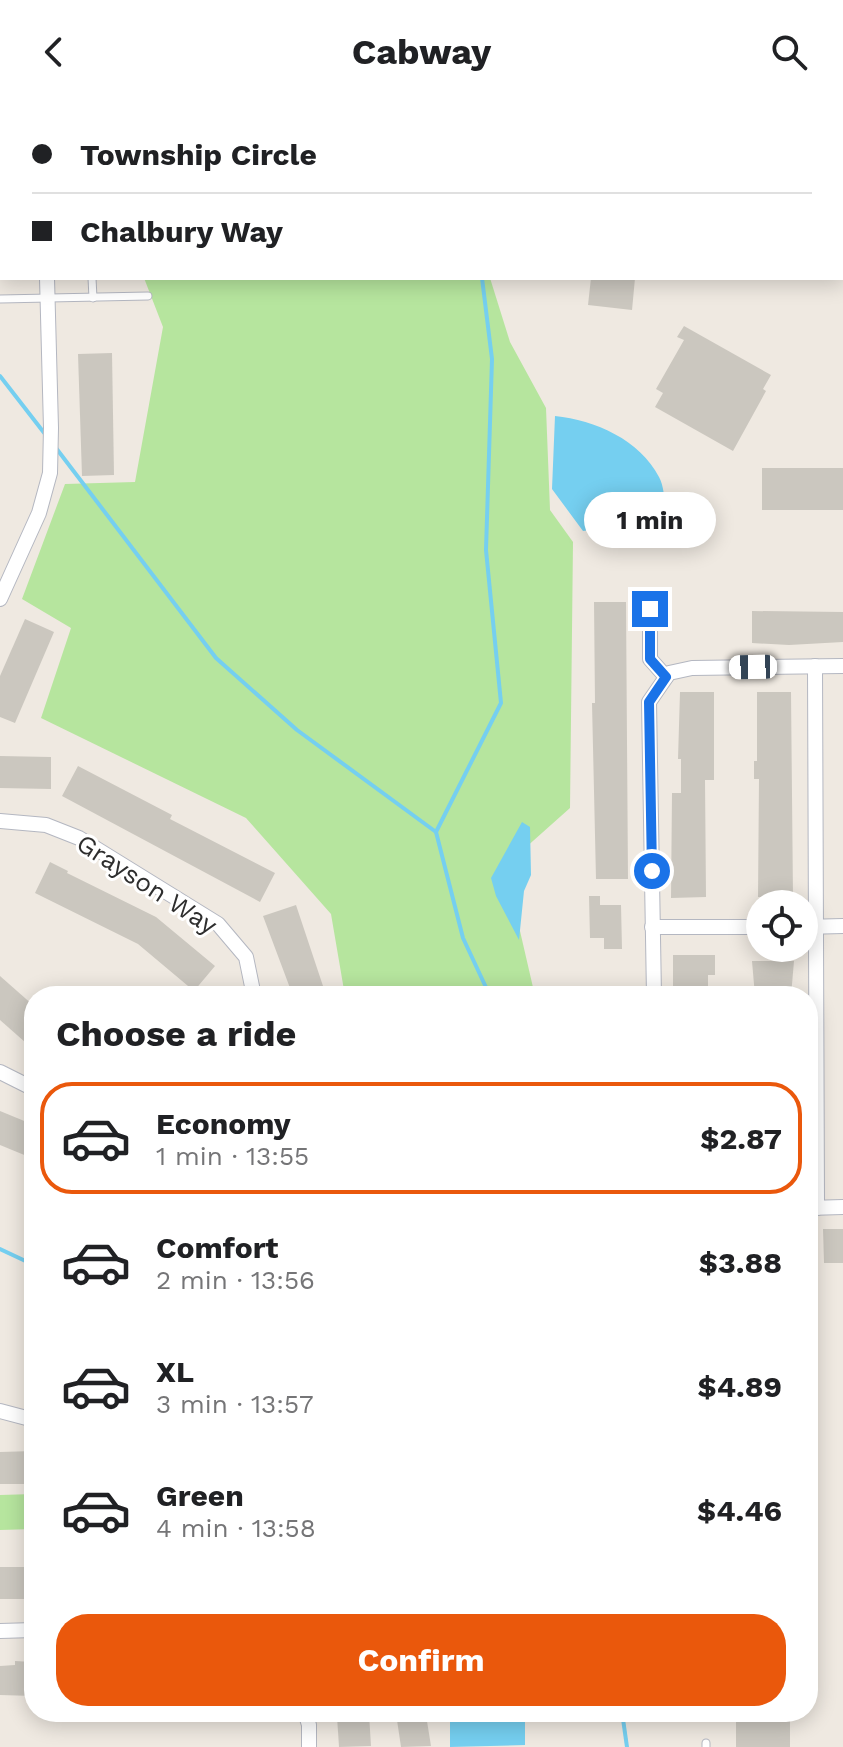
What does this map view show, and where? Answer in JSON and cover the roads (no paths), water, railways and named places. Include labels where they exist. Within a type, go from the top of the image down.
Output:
[{"type":"street","points":[[0,599],[39,513],[50,473],[47,280]]},
{"type":"street","points":[[650,609],[650,659],[666,677]]},
{"type":"street","points":[[811,890],[815,666]]},
{"type":"street","points":[[654,986],[649,702],[669,673],[692,668],[843,666]]},
{"type":"street","name":"Grayson Way","points":[[0,821],[46,825],[71,834],[218,924],[246,957],[252,986]]},
{"type":"street","points":[[818,926],[843,926]]},
{"type":"street","points":[[652,927],[746,927]]},
{"type":"street","points":[[810,962],[810,986]]},
{"type":"street","points":[[0,1072],[24,1084]]},
{"type":"street","points":[[818,1208],[843,1207]]},
{"type":"street","points":[[0,1411],[24,1417]]},
{"type":"street","points":[[0,1631],[24,1630]]},
{"type":"street","points":[[308,1722],[309,1747]]},
{"type":"lane","points":[[92,280],[93,298]]},
{"type":"lane","points":[[0,299],[148,296]]},
{"type":"water","points":[[555,416],[600,427],[640,452],[661,481],[666,520],[583,531],[552,489]]},
{"type":"water","points":[[522,822],[530,827],[531,875],[524,891],[519,940],[496,896],[491,878]]},
{"type":"water","points":[[450,1722],[525,1722],[525,1745],[450,1747]]},
{"type":"waterway","points":[[436,832],[501,703],[486,550],[492,359],[482,280]]},
{"type":"waterway","points":[[0,376],[45,434]]},
{"type":"waterway","points":[[56,448],[216,658],[297,730],[436,832],[463,938],[485,986]]},
{"type":"waterway","points":[[0,1249],[24,1260]]},
{"type":"waterway","points":[[623,1722],[627,1747]]}]
